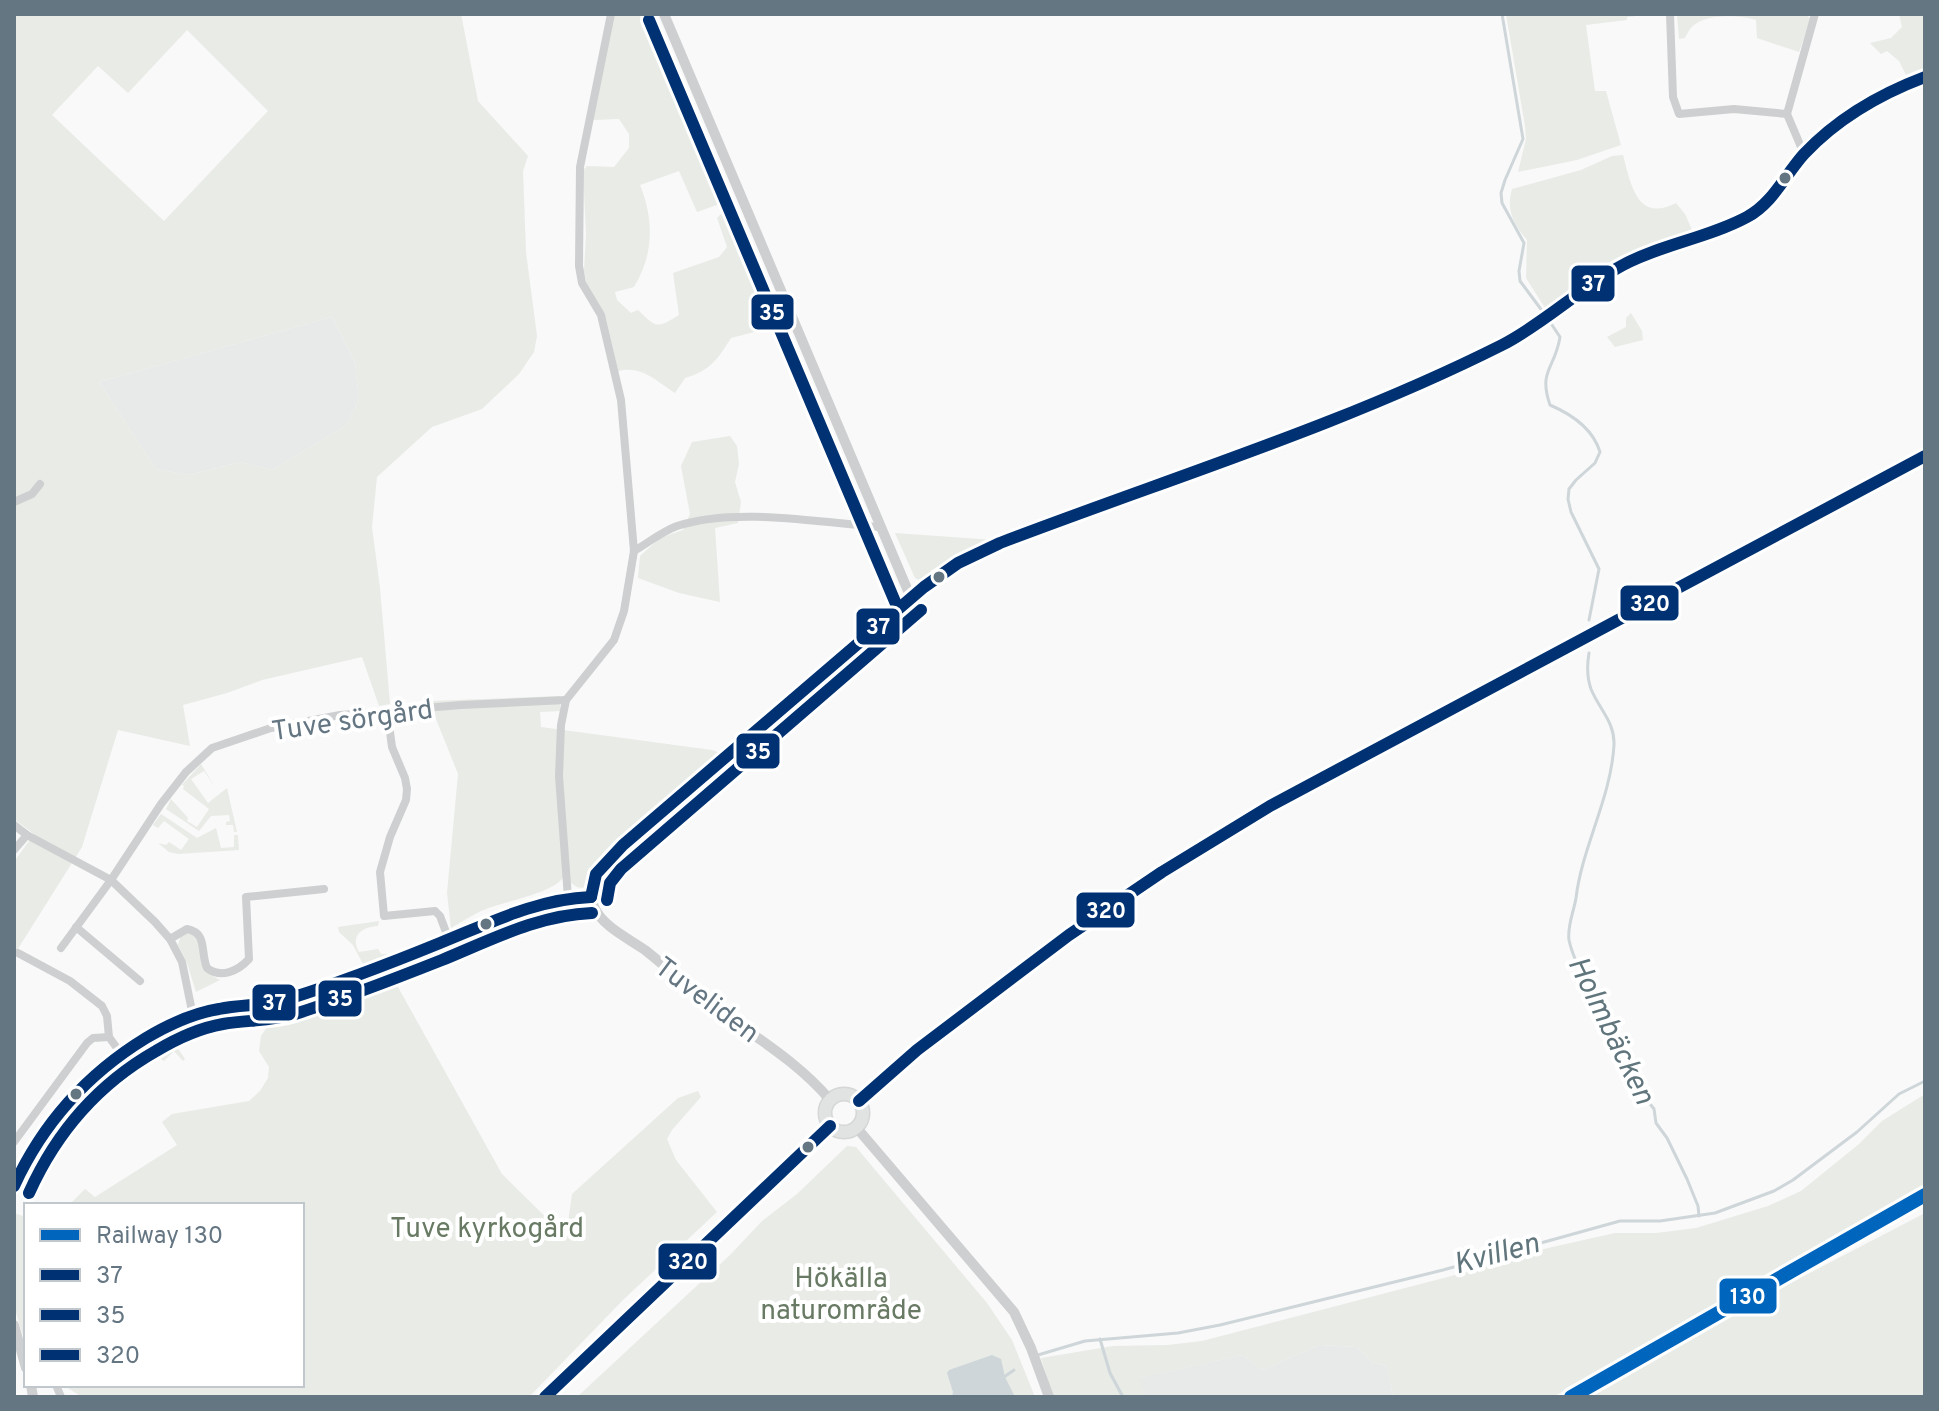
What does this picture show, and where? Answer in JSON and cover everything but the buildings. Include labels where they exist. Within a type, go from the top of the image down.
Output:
[{"type":"main road","points":[[859,1101],[917,1050],[1079,927],[1270,806],[1925,456]]},
{"type":"main road","points":[[845,1094],[859,1101],[863,1114],[856,1127],[843,1132],[830,1126],[825,1113],[830,1100],[845,1094]]},
{"type":"main road","points":[[545,1397],[830,1126]]},
{"type":"street","points":[[568,898],[559,776],[561,725],[566,700],[614,640],[624,611],[634,551],[621,400],[601,315],[582,283],[579,266],[580,167],[611,14]]},
{"type":"street","points":[[664,14],[911,598]]},
{"type":"street","points":[[1670,14],[1673,97],[1679,114],[1734,109],[1787,114]]},
{"type":"street","points":[[1804,154],[1787,114],[1815,14]]},
{"type":"street","points":[[14,1186],[36,1141],[86,1082],[147,1038],[213,1010],[283,1001],[526,908],[568,898],[591,897],[595,876],[609,858],[911,598],[958,563],[1000,543],[1373,402],[1504,344],[1531,329],[1623,265],[1751,214],[1774,195],[1804,154],[1871,100],[1925,77]]},
{"type":"street","points":[[14,502],[32,494],[40,484]]},
{"type":"street","points":[[634,551],[665,531],[681,525],[746,516],[879,527]]},
{"type":"street","name":"Tuve sörgård","points":[[61,948],[184,774],[212,748],[271,728],[340,715],[566,700]]},
{"type":"street","points":[[387,710],[392,747],[407,789],[406,800],[390,837],[380,872],[384,916],[435,911],[449,940]]},
{"type":"street","points":[[14,825],[111,880],[170,939],[182,962],[193,1016]]},
{"type":"street","points":[[14,850],[27,835]]},
{"type":"street","points":[[170,939],[187,929],[196,932],[201,938],[207,968],[217,974],[226,973],[249,959],[246,897],[324,889]]},
{"type":"street","name":"Tuveliden","points":[[591,897],[594,909],[603,920],[780,1054],[830,1100]]},
{"type":"street","points":[[76,927],[140,981]]},
{"type":"street","points":[[18,953],[70,981],[102,1006],[107,1016],[109,1037],[122,1055]]},
{"type":"street","points":[[14,1142],[87,1043],[93,1038],[109,1037]]},
{"type":"street","points":[[856,1127],[1014,1312],[1049,1397]]},
{"type":"street","points":[[14,1325],[24,1361]]},
{"type":"shaded area","points":[[332,317],[355,363],[359,399],[347,425],[272,470],[241,462],[188,475],[156,469],[99,382]]},
{"type":"shaded area","points":[[1319,1345],[1357,1347],[1372,1362],[1387,1366],[1393,1397],[1146,1397],[1139,1378],[1243,1355],[1262,1370]]},
{"type":"shaded area","points":[[992,1355],[1001,1359],[1005,1377],[1015,1397],[952,1397],[949,1370]]},
{"type":"green space","points":[[14,14],[461,14],[478,101],[528,156],[523,171],[526,252],[537,336],[534,352],[519,374],[482,409],[432,427],[377,477],[372,527],[390,704],[379,706],[362,657],[262,680],[183,705],[190,746],[118,730],[82,847],[14,955],[14,862],[34,834],[14,819]],"holes":[[[187,30],[268,111],[164,221],[52,115],[98,66],[128,93]],[[332,317],[355,363],[359,399],[347,425],[272,470],[241,462],[188,475],[156,469],[99,382]]]},
{"type":"green space","points":[[614,14],[654,14],[731,200],[697,212],[679,171],[640,185],[650,224],[648,249],[641,275],[634,287],[615,292],[617,300],[631,313],[638,310],[657,324],[666,323],[679,315],[673,273],[719,257],[727,247],[717,218],[721,214],[727,218],[770,325],[731,338],[712,363],[685,378],[675,393],[642,372],[618,371],[606,318],[587,285],[584,271],[583,170],[587,166],[614,167],[629,148],[629,134],[619,119],[593,120]]},
{"type":"green space","points":[[1506,14],[1654,14],[1586,25],[1595,91],[1606,91],[1621,145],[1577,160],[1518,172],[1526,139]]},
{"type":"green space","points":[[1677,14],[1805,14],[1811,19],[1799,52],[1757,38],[1756,20],[1742,17],[1703,20],[1693,26],[1685,38],[1679,39]]},
{"type":"green space","points":[[1899,14],[1925,14],[1925,72],[1907,77],[1899,61],[1887,51],[1881,54],[1870,43],[1891,38],[1902,27]]},
{"type":"green space","points":[[1623,155],[1633,189],[1644,205],[1663,208],[1676,203],[1693,232],[1616,260],[1547,311],[1526,278],[1527,240],[1512,216],[1512,189]]},
{"type":"green space","points":[[1631,313],[1642,331],[1643,340],[1615,347],[1607,337],[1626,327],[1626,318]]},
{"type":"green space","points":[[730,436],[737,446],[739,464],[735,482],[741,502],[738,523],[715,528],[720,602],[679,593],[638,578],[640,556],[660,538],[683,530],[690,514],[681,466],[692,442]]},
{"type":"green space","points":[[895,533],[994,540],[921,581],[915,578]]},
{"type":"green space","points":[[560,696],[560,711],[540,712],[541,727],[723,754],[603,856],[583,888],[563,878],[547,889],[489,908],[451,928],[447,893],[458,774],[431,701]]},
{"type":"green space","points":[[201,764],[215,787],[204,771],[191,779],[208,803],[227,788],[237,832],[234,832],[233,825],[226,825],[230,821],[229,815],[211,816],[199,831],[166,809],[171,799],[188,818],[187,821],[197,827],[209,809],[182,785]]},
{"type":"green space","points":[[161,814],[197,838],[216,828],[221,848],[234,847],[234,835],[238,835],[239,850],[169,852],[158,843],[166,845],[169,842],[181,850],[189,839],[164,821],[158,828],[153,825]]},
{"type":"green space","points":[[379,921],[378,926],[359,933],[357,946],[359,952],[378,949],[381,954],[389,954],[363,964],[338,927]]},
{"type":"green space","points":[[181,935],[195,935],[199,943],[202,965],[220,980],[196,992],[178,945]]},
{"type":"green space","name":"Tuve kyrkogård","points":[[393,978],[502,1174],[566,1237],[572,1194],[678,1098],[698,1091],[701,1097],[667,1139],[676,1160],[717,1212],[624,1299],[529,1397],[82,1397],[66,1387],[304,1387],[304,1203],[71,1203],[85,1189],[95,1197],[177,1145],[162,1122],[172,1114],[249,1101],[260,1091],[268,1078],[269,1067],[259,1051],[261,1036],[278,1011],[352,984],[366,992]]},
{"type":"green space","points":[[168,1034],[185,1059],[183,1061],[174,1051],[164,1061],[145,1048]]},
{"type":"green space","points":[[1925,1094],[1925,1187],[1553,1397],[1393,1397],[1387,1366],[1372,1362],[1357,1347],[1319,1345],[1262,1370],[1243,1355],[1140,1378],[1146,1397],[1053,1397],[1041,1358],[1113,1346],[1202,1341],[1548,1248],[1615,1233],[1656,1233],[1696,1228],[1768,1206],[1801,1191],[1882,1121]]},
{"type":"green space","name":"Hökälla naturområde","points":[[847,1146],[856,1147],[987,1303],[1012,1340],[1035,1397],[577,1397],[730,1255],[762,1221],[797,1194]]},
{"type":"green space","points":[[14,1213],[24,1216],[24,1339],[14,1306]]},
{"type":"green space","points":[[1925,1213],[1925,1397],[1588,1397],[1754,1302]]},
{"type":"waterway","name":"Holmbäcken","points":[[1502,14],[1523,139],[1505,180],[1502,203],[1524,243],[1520,281],[1543,312]]},
{"type":"waterway","name":"Holmbäcken","points":[[1550,322],[1560,337],[1547,377],[1550,405],[1580,423],[1592,436],[1600,452],[1595,463],[1569,489],[1568,499],[1571,512],[1599,569],[1589,620]]},
{"type":"waterway","name":"Holmbäcken","points":[[1589,653],[1590,685],[1609,722],[1614,745],[1608,784],[1579,879],[1569,940],[1611,1033],[1617,1037],[1644,1096],[1654,1109],[1656,1123],[1687,1179],[1699,1216]]},
{"type":"waterway","name":"Kvillen","points":[[1038,1355],[1085,1341],[1178,1333],[1220,1325],[1443,1270],[1620,1221],[1660,1221],[1715,1213],[1774,1191],[1793,1180],[1857,1132],[1899,1094],[1925,1081]]},
{"type":"waterway","points":[[1100,1339],[1110,1373],[1123,1397]]},
{"type":"waterway","points":[[1004,1377],[1014,1370]]},
{"type":"rail line","name":"130","points":[[1571,1397],[1925,1195]]},
{"type":"transit line","name":"35","points":[[649,20],[896,604]]},
{"type":"transit line","name":"37","points":[[591,897],[596,874],[623,845],[924,587],[958,563],[1000,543],[1379,401],[1502,345],[1623,265],[1747,217],[1764,204],[1804,154],[1830,130],[1892,91],[1925,77]]},
{"type":"transit line","name":"320","points":[[859,1101],[917,1050],[1069,935],[1162,872],[1270,806],[1925,456]]},
{"type":"transit line","name":"35","points":[[607,900],[610,883],[621,869],[921,610]]},
{"type":"transit line","name":"37","points":[[14,1186],[53,1121],[86,1084],[125,1052],[163,1029],[210,1011],[291,998],[385,965],[514,913],[552,902],[591,897]]},
{"type":"transit line","name":"35","points":[[29,1193],[52,1150],[97,1095],[135,1064],[172,1042],[214,1026],[295,1014],[534,923],[592,913]]},
{"type":"transit line","name":"320","points":[[545,1397],[830,1126]]}]
